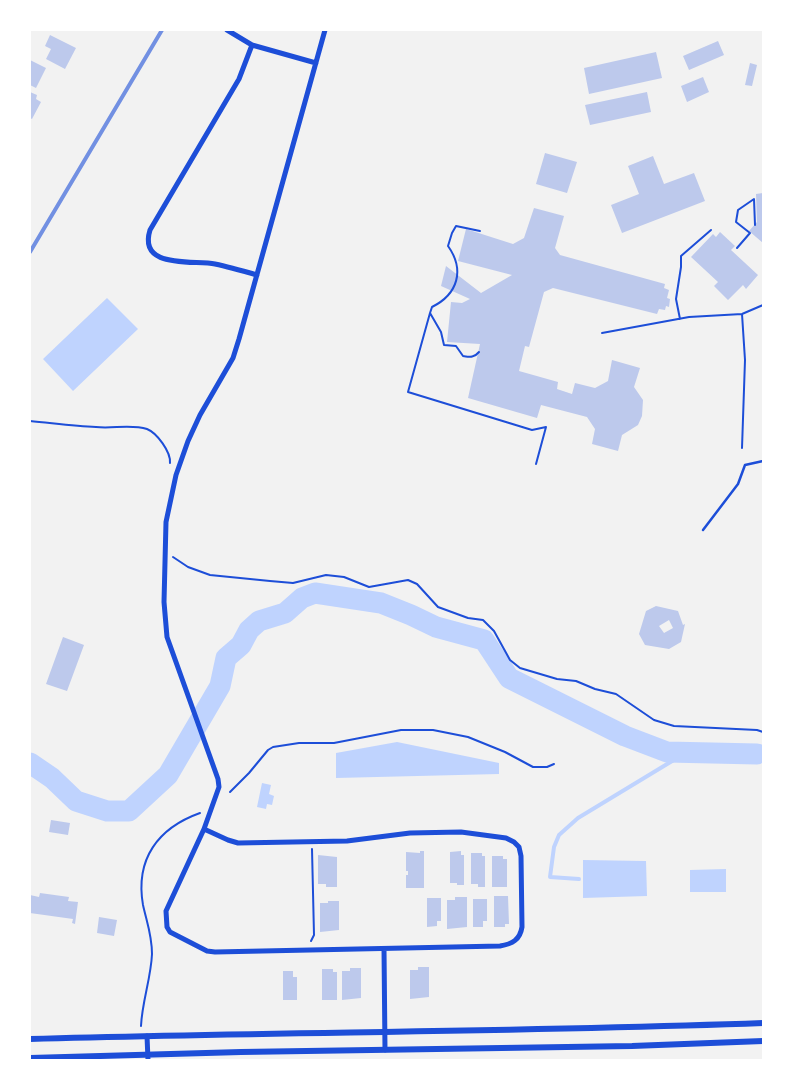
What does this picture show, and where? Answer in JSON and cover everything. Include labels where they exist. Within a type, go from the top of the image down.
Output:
[{"type":"street","points":[[227,30],[252,46],[316,63]]},
{"type":"street","points":[[204,829],[238,843],[347,841],[410,833],[437,832],[461,832],[506,838],[519,847],[521,856],[521,934],[509,944],[500,946],[215,952],[170,932],[167,927],[166,911],[204,829],[219,787],[167,636],[165,621],[166,522],[176,475],[188,441],[200,415],[233,358],[325,30]]},
{"type":"street","points":[[252,46],[239,79],[147,238],[149,248],[155,255],[165,260],[216,264],[257,274]]},
{"type":"street","points":[[384,949],[385,1050]]},
{"type":"street","points":[[30,1039],[763,1023]]},
{"type":"street","points":[[147,1036],[148,1057]]},
{"type":"street","points":[[30,1058],[632,1046],[763,1040]]},
{"type":"lane","points":[[703,530],[738,484],[745,464],[763,461]]},
{"type":"path","points":[[737,248],[750,233],[736,222],[738,210],[754,199],[754,224]]},
{"type":"path","points":[[480,231],[456,226],[452,233],[448,246],[458,264],[455,285],[445,298],[432,307],[408,392],[532,430],[546,427],[536,464]]},
{"type":"path","points":[[680,319],[676,299],[681,256],[711,230]]},
{"type":"path","points":[[602,333],[689,317],[742,314],[763,305]]},
{"type":"path","points":[[430,313],[441,332],[444,345],[456,346],[462,356],[475,356],[479,352]]},
{"type":"path","points":[[742,314],[746,360],[742,448]]},
{"type":"path","points":[[30,421],[148,429],[168,452],[170,464]]},
{"type":"path","points":[[166,548],[174,558],[188,567],[210,575],[294,583],[326,575],[344,577],[369,587],[408,580],[417,584],[438,607],[468,618],[483,620],[494,631],[510,660],[520,668],[557,680],[576,681],[616,694],[654,720],[674,726],[757,730],[763,732]]},
{"type":"path","points":[[230,792],[268,750],[274,747],[299,743],[334,743],[401,730],[433,730],[468,737],[505,752],[533,767],[547,767],[554,764]]},
{"type":"path","points":[[141,1026],[152,956],[150,931],[143,904],[143,872],[150,854],[160,837],[171,827],[202,812]]},
{"type":"path","points":[[311,941],[314,935],[312,850]]},
{"type":"water","points":[[107,298],[138,329],[73,391],[43,359]]},
{"type":"water","points":[[397,742],[499,763],[499,774],[336,778],[336,753]]},
{"type":"water","points":[[262,783],[271,785],[269,794],[274,796],[272,805],[267,804],[266,809],[257,807]]},
{"type":"water","points":[[583,860],[646,861],[647,896],[583,898]]},
{"type":"water","points":[[726,869],[726,892],[690,892],[690,870]]},
{"type":"building","points":[[50,35],[76,48],[65,69],[46,59],[51,49],[45,46]]},
{"type":"building","points":[[718,41],[724,55],[689,70],[683,56]]},
{"type":"building","points":[[656,52],[662,78],[589,94],[584,68]]},
{"type":"building","points":[[30,60],[46,68],[36,88],[30,85]]},
{"type":"building","points":[[750,63],[757,65],[752,86],[745,85]]},
{"type":"building","points":[[703,77],[709,92],[687,102],[681,86]]},
{"type":"building","points":[[30,92],[37,95],[36,99],[41,102],[32,119],[30,118]]},
{"type":"building","points":[[647,92],[651,112],[590,125],[585,105]]},
{"type":"building","points":[[545,153],[577,162],[567,193],[536,184]]},
{"type":"building","points":[[653,156],[664,184],[694,173],[705,201],[622,233],[611,205],[639,194],[628,166]]},
{"type":"building","points":[[763,193],[763,243],[749,231],[757,222],[756,194]]},
{"type":"building","points":[[534,208],[564,216],[555,248],[560,255],[665,284],[664,288],[669,290],[667,298],[670,299],[669,307],[666,306],[665,310],[659,309],[657,314],[553,288],[544,292],[529,347],[525,346],[519,371],[558,382],[557,389],[572,394],[575,383],[595,388],[608,381],[612,360],[640,368],[634,387],[643,400],[642,416],[638,425],[622,435],[618,451],[592,444],[595,429],[587,417],[541,405],[537,418],[468,398],[480,344],[447,342],[451,302],[462,303],[470,299],[441,286],[446,266],[481,293],[512,275],[458,261],[466,229],[513,244],[524,238]]},
{"type":"building","points":[[720,232],[735,246],[731,250],[758,275],[746,289],[743,285],[728,300],[714,286],[718,282],[691,257],[713,234],[716,237]]},
{"type":"building","points":[[656,606],[678,611],[683,625],[685,624],[681,642],[669,649],[645,645],[639,634],[646,611]],"holes":[[[669,620],[673,628],[664,633],[659,626]]]},
{"type":"building","points":[[63,637],[84,645],[67,691],[46,684]]},
{"type":"building","points":[[51,820],[70,823],[68,835],[49,832]]},
{"type":"building","points":[[420,851],[424,851],[424,888],[406,888],[406,875],[408,875],[408,871],[406,871],[406,852],[420,853]]},
{"type":"building","points":[[461,851],[461,855],[464,855],[464,885],[457,885],[457,883],[450,883],[450,852]]},
{"type":"building","points":[[471,853],[482,853],[482,856],[485,856],[485,887],[471,884]]},
{"type":"building","points":[[318,855],[337,857],[337,887],[326,887],[326,884],[318,884]]},
{"type":"building","points":[[492,856],[503,856],[503,859],[507,859],[507,887],[492,887]]},
{"type":"building","points":[[40,893],[69,897],[68,901],[78,902],[75,924],[72,923],[73,919],[30,913],[30,895],[39,897]]},
{"type":"building","points":[[494,896],[508,896],[509,924],[505,924],[505,927],[494,927]]},
{"type":"building","points":[[455,897],[467,897],[467,927],[447,929],[447,900],[455,900]]},
{"type":"building","points":[[427,898],[441,898],[441,921],[437,921],[437,926],[427,927]]},
{"type":"building","points":[[473,899],[487,899],[487,921],[483,921],[483,927],[473,927]]},
{"type":"building","points":[[328,901],[339,901],[339,930],[320,932],[320,903],[328,903]]},
{"type":"building","points":[[99,917],[117,920],[114,936],[97,933]]},
{"type":"building","points":[[418,967],[429,967],[429,997],[410,999],[410,970],[418,970]]},
{"type":"building","points":[[350,968],[361,968],[361,998],[342,1000],[342,971],[350,971]]},
{"type":"building","points":[[322,969],[333,969],[333,972],[337,972],[337,1000],[322,1000]]},
{"type":"building","points":[[283,971],[293,971],[293,977],[297,977],[297,1000],[283,1000]]},
{"type":"waterway","points":[[30,763],[52,778],[76,801],[107,811],[129,811],[168,775],[220,686],[226,658],[241,645],[249,630],[259,621],[285,613],[302,598],[315,593],[381,603],[436,627],[484,640],[509,678],[625,736],[667,752],[757,754]]},
{"type":"waterway","points":[[579,879],[550,877],[554,847],[559,835],[578,818],[687,752]]},
{"type":"railway","points":[[30,252],[162,30]]}]
